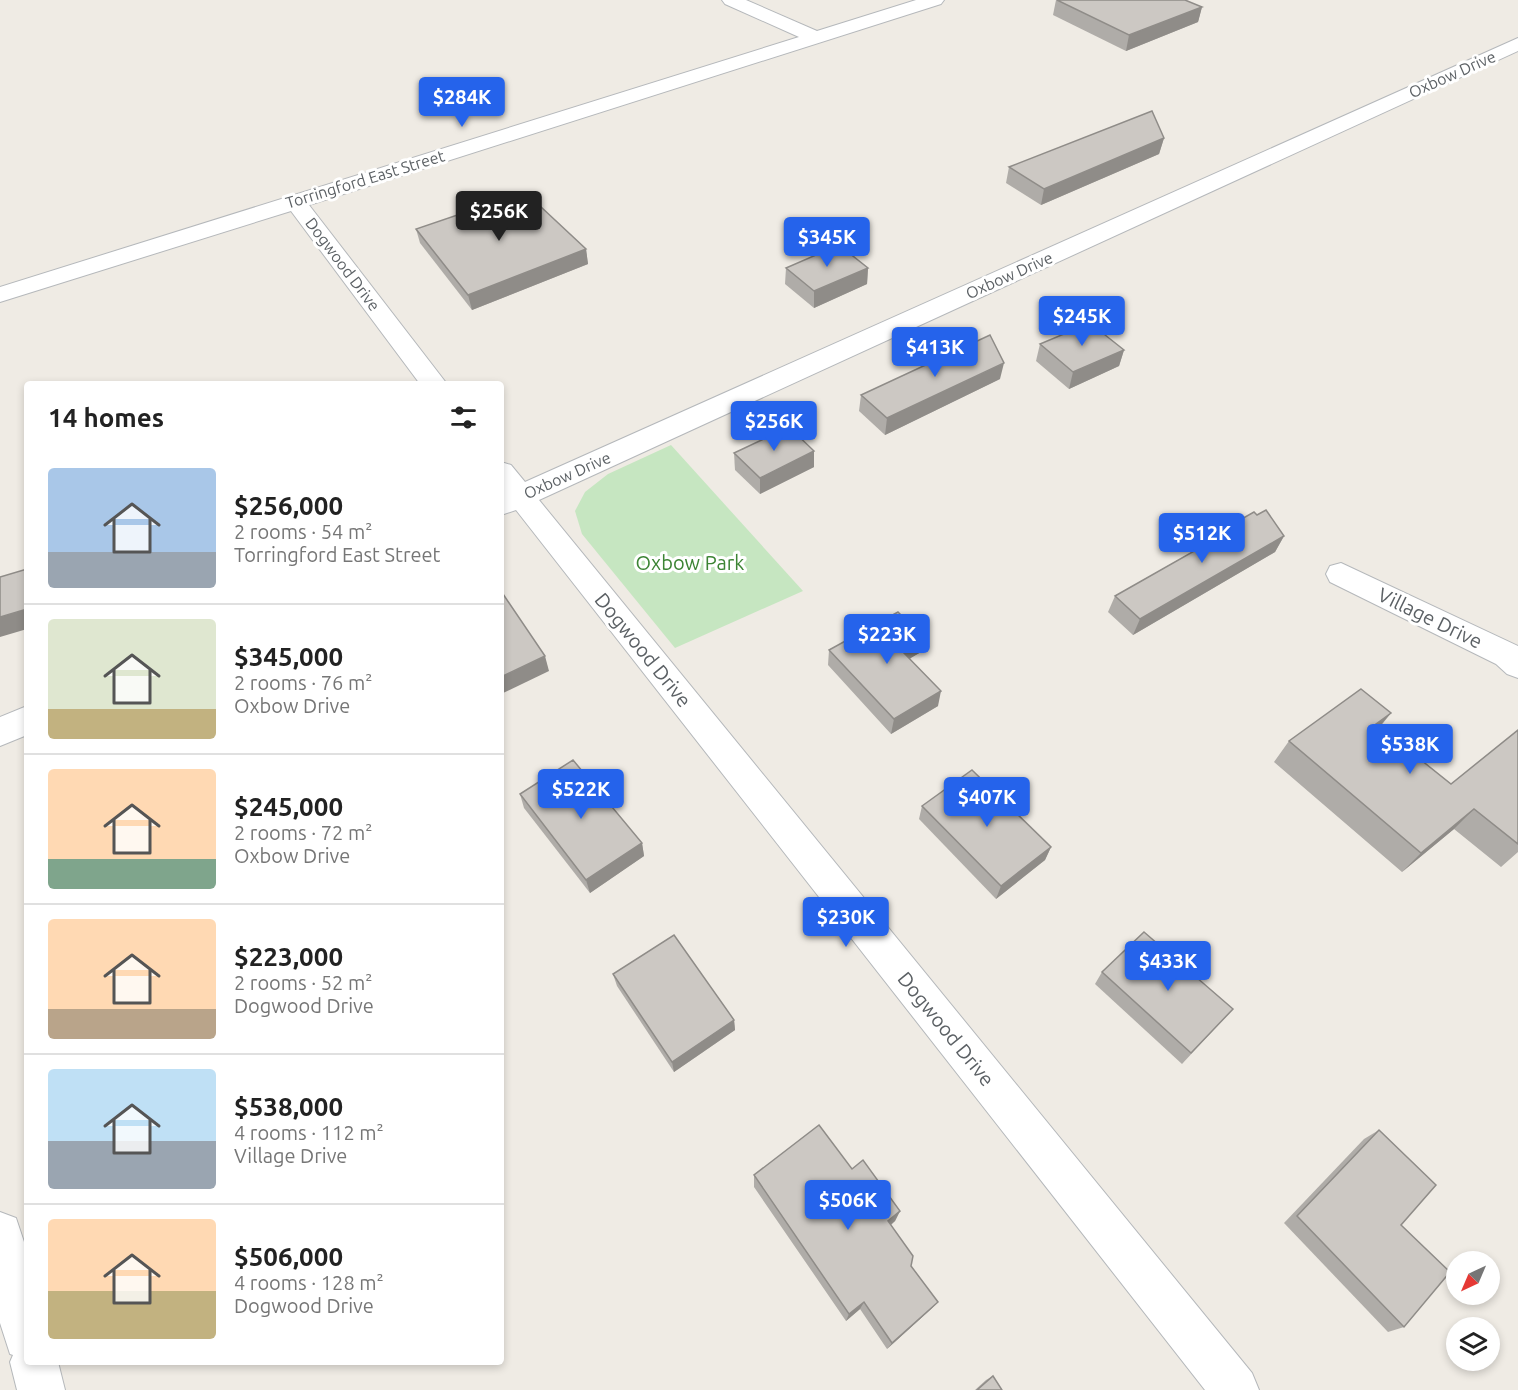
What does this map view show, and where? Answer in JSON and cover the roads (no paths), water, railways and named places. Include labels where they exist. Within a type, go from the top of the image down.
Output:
[{"type":"street","points":[[731,0],[817,38]]},
{"type":"street","name":"Torringford East Street","points":[[0,295],[935,0]]},
{"type":"street","name":"Oxbow Drive","points":[[507,491],[1518,44]]},
{"type":"street","name":"Dogwood Drive","points":[[295,201],[432,381]]},
{"type":"street","name":"Dogwood Drive","points":[[507,491],[1235,1390]]},
{"type":"street","name":"Village Drive","points":[[1341,574],[1507,655],[1518,665]]},
{"type":"street","points":[[0,732],[24,721]]},
{"type":"street","points":[[0,1234],[24,1326]]},
{"type":"street","points":[[35,1365],[41,1390]]},
{"type":"park label","name":"Oxbow Park","points":[[690,563]]}]
